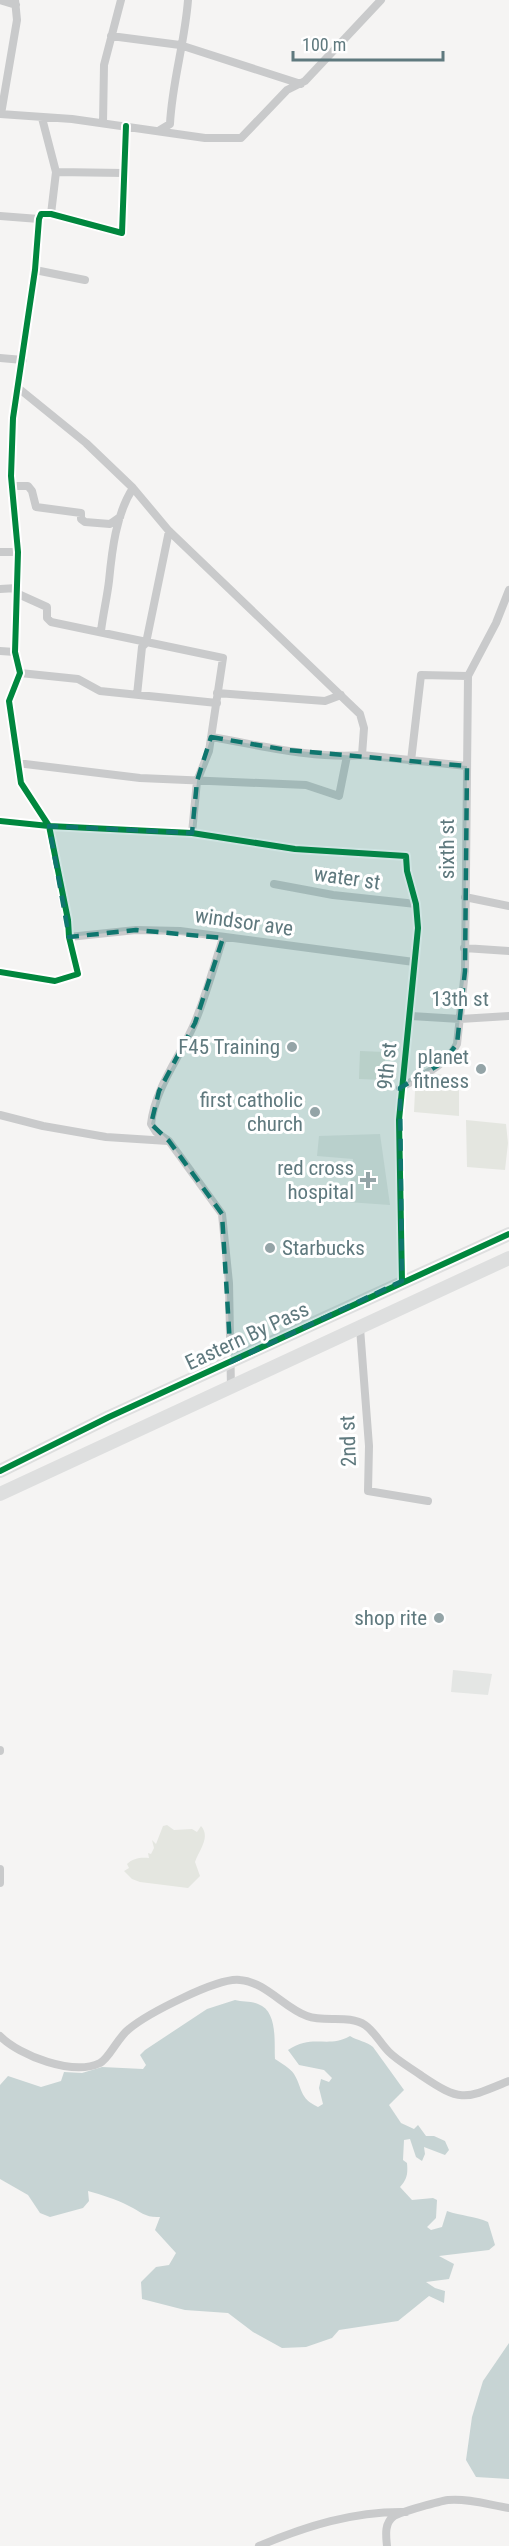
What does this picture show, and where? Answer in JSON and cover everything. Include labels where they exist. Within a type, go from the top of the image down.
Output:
[{"type":"main road","name":"Eastern By Pass","points":[[0,1471],[109,1417],[509,1234]]},
{"type":"main road","name":"Eastern By Pass","points":[[0,1494],[509,1258]]},
{"type":"street","points":[[0,0],[16,2],[17,20],[1,114],[103,123],[205,138],[241,138],[287,90],[301,84],[381,0]]},
{"type":"street","points":[[103,123],[104,65],[121,0]]},
{"type":"street","points":[[160,130],[170,124],[180,45],[186,31],[188,0]]},
{"type":"street","points":[[111,36],[180,45],[301,84]]},
{"type":"street","points":[[42,118],[56,172],[51,214]]},
{"type":"street","points":[[0,972],[55,981],[78,974],[49,826],[21,783],[17,763],[9,701],[20,673],[15,652],[18,552],[11,486],[17,387],[23,360],[35,270],[39,219],[41,214],[51,214],[122,233],[126,126]]},
{"type":"street","points":[[56,172],[124,174]]},
{"type":"street","points":[[0,216],[39,219]]},
{"type":"street","points":[[35,270],[85,280]]},
{"type":"street","points":[[0,358],[23,360]]},
{"type":"street","points":[[17,387],[86,443],[133,488],[169,531],[360,714],[364,728],[362,755]]},
{"type":"street","points":[[11,486],[28,486],[32,490],[36,507],[81,513],[81,519],[85,522],[110,524],[115,518],[120,517]]},
{"type":"street","points":[[101,631],[111,547],[122,505],[133,488]]},
{"type":"street","points":[[137,695],[142,647],[146,643],[169,531]]},
{"type":"street","points":[[0,552],[18,552]]},
{"type":"street","points":[[0,589],[16,590],[47,606],[47,618],[51,622],[223,658],[210,752],[197,781],[192,833],[49,826],[0,821]]},
{"type":"street","name":"sixth st","points":[[400,1088],[452,1054],[457,1044],[464,948],[468,676],[496,623],[509,590]]},
{"type":"street","points":[[0,651],[15,652]]},
{"type":"street","points":[[20,673],[78,679],[100,691],[217,703]]},
{"type":"street","points":[[411,760],[421,675],[468,676]]},
{"type":"street","points":[[217,693],[325,701],[341,695]]},
{"type":"street","points":[[211,737],[287,750],[467,766]]},
{"type":"street","points":[[17,763],[140,778],[306,785],[339,796],[347,756]]},
{"type":"street","name":"9th st","points":[[192,833],[295,849],[406,856],[407,871],[416,904],[417,948],[411,1016],[405,1043],[400,1088],[402,1281]]},
{"type":"street","name":"water st","points":[[274,884],[333,895],[416,904]]},
{"type":"street","points":[[465,897],[509,906]]},
{"type":"street","name":"windsor ave","points":[[69,937],[136,930],[180,931],[414,962]]},
{"type":"street","points":[[223,938],[195,1023],[159,1092],[152,1112],[151,1124],[156,1132],[169,1141],[222,1214],[229,1283],[231,1388]]},
{"type":"street","points":[[464,948],[509,951]]},
{"type":"street","name":"13th st","points":[[411,1016],[460,1019],[509,1016]]},
{"type":"street","points":[[0,1115],[43,1126],[106,1137],[169,1141]]},
{"type":"street","name":"2nd st","points":[[360,1329],[369,1446],[368,1491],[428,1501]]},
{"type":"street","points":[[0,1869],[0,1883]]},
{"type":"street","points":[[0,2036],[6,2042],[40,2060],[66,2067],[81,2068],[99,2064],[105,2060],[116,2040],[129,2028],[205,1988],[238,1979],[248,1981],[304,2015],[315,2019],[362,2022],[370,2028],[393,2056],[451,2095],[467,2096],[509,2081]]},
{"type":"street","points":[[387,2546],[385,2532],[388,2523],[394,2516],[406,2512],[449,2500],[509,2508]]},
{"type":"street","points":[[259,2546],[312,2525],[341,2517],[406,2512]]},
{"type":"highlighted area","points":[[211,737],[287,750],[467,766],[465,971],[457,1044],[442,1063],[400,1088],[402,1281],[231,1362],[222,1214],[169,1141],[151,1124],[159,1091],[195,1023],[223,938],[136,930],[69,937],[49,826],[192,833],[197,781]]},
{"type":"shaded area","points":[[360,1051],[385,1052],[385,1080],[359,1079]]},
{"type":"shaded area","points":[[416,1070],[459,1078],[459,1116],[414,1112]]},
{"type":"shaded area","points":[[466,1120],[506,1124],[508,1143],[505,1170],[467,1167]]},
{"type":"shaded area","name":"red cross hospital","points":[[380,1134],[390,1205],[348,1202],[353,1159],[317,1156],[319,1136]]},
{"type":"shaded area","points":[[453,1670],[492,1674],[488,1695],[451,1692]]},
{"type":"shaded area","points":[[167,1825],[174,1830],[192,1829],[197,1832],[201,1826],[204,1830],[205,1839],[195,1862],[200,1876],[188,1888],[140,1882],[132,1879],[124,1871],[129,1868],[127,1864],[132,1860],[149,1858],[148,1853],[151,1854],[154,1848],[152,1840],[156,1844],[163,1826]]},
{"type":"shaded area","points":[[235,2000],[258,2004],[269,2013],[274,2028],[275,2059],[292,2072],[304,2097],[312,2104],[318,2107],[323,2104],[319,2088],[321,2079],[329,2082],[332,2078],[324,2070],[299,2065],[288,2050],[305,2042],[342,2040],[350,2036],[373,2047],[404,2090],[389,2105],[401,2123],[414,2129],[418,2125],[426,2136],[434,2136],[445,2141],[449,2150],[445,2155],[424,2147],[425,2154],[422,2161],[416,2157],[410,2139],[404,2140],[403,2160],[407,2163],[407,2173],[400,2187],[412,2200],[433,2198],[437,2200],[436,2218],[427,2227],[431,2230],[442,2227],[447,2211],[478,2218],[488,2222],[495,2245],[489,2250],[439,2256],[454,2264],[449,2279],[426,2282],[445,2291],[444,2303],[429,2296],[398,2321],[339,2330],[332,2338],[306,2347],[282,2348],[253,2332],[228,2313],[185,2310],[142,2299],[141,2282],[156,2267],[169,2265],[176,2253],[155,2230],[160,2217],[147,2216],[119,2201],[88,2191],[89,2201],[83,2208],[50,2217],[40,2213],[28,2195],[0,2179],[0,2085],[8,2076],[41,2087],[61,2081],[64,2072],[82,2073],[102,2067],[143,2069],[146,2065],[140,2055],[145,2050],[207,2009]]},
{"type":"shaded area","points":[[509,2343],[509,2479],[476,2477],[466,2460],[472,2417],[483,2381]]},
{"type":"cycle path","points":[[0,972],[55,981],[78,974],[49,826],[21,783],[9,701],[20,673],[15,652],[18,552],[11,476],[13,418],[35,270],[39,219],[41,214],[51,214],[122,233],[126,126]]},
{"type":"cycle path","points":[[0,821],[49,826],[192,833],[295,849],[406,856],[407,871],[416,904],[418,928],[399,1120],[402,1281]]},
{"type":"cycle path","points":[[0,1471],[109,1417],[509,1234]]},
{"type":"place","name":"F45 Training","points":[[292,1047]]},
{"type":"place","name":"planet fitness","points":[[481,1069]]},
{"type":"place","name":"first catholic church","points":[[315,1112]]},
{"type":"place","name":"red cross hospital","points":[[368,1180]]},
{"type":"place","name":"Starbucks","points":[[270,1248]]},
{"type":"place","name":"shop rite","points":[[439,1618]]}]
